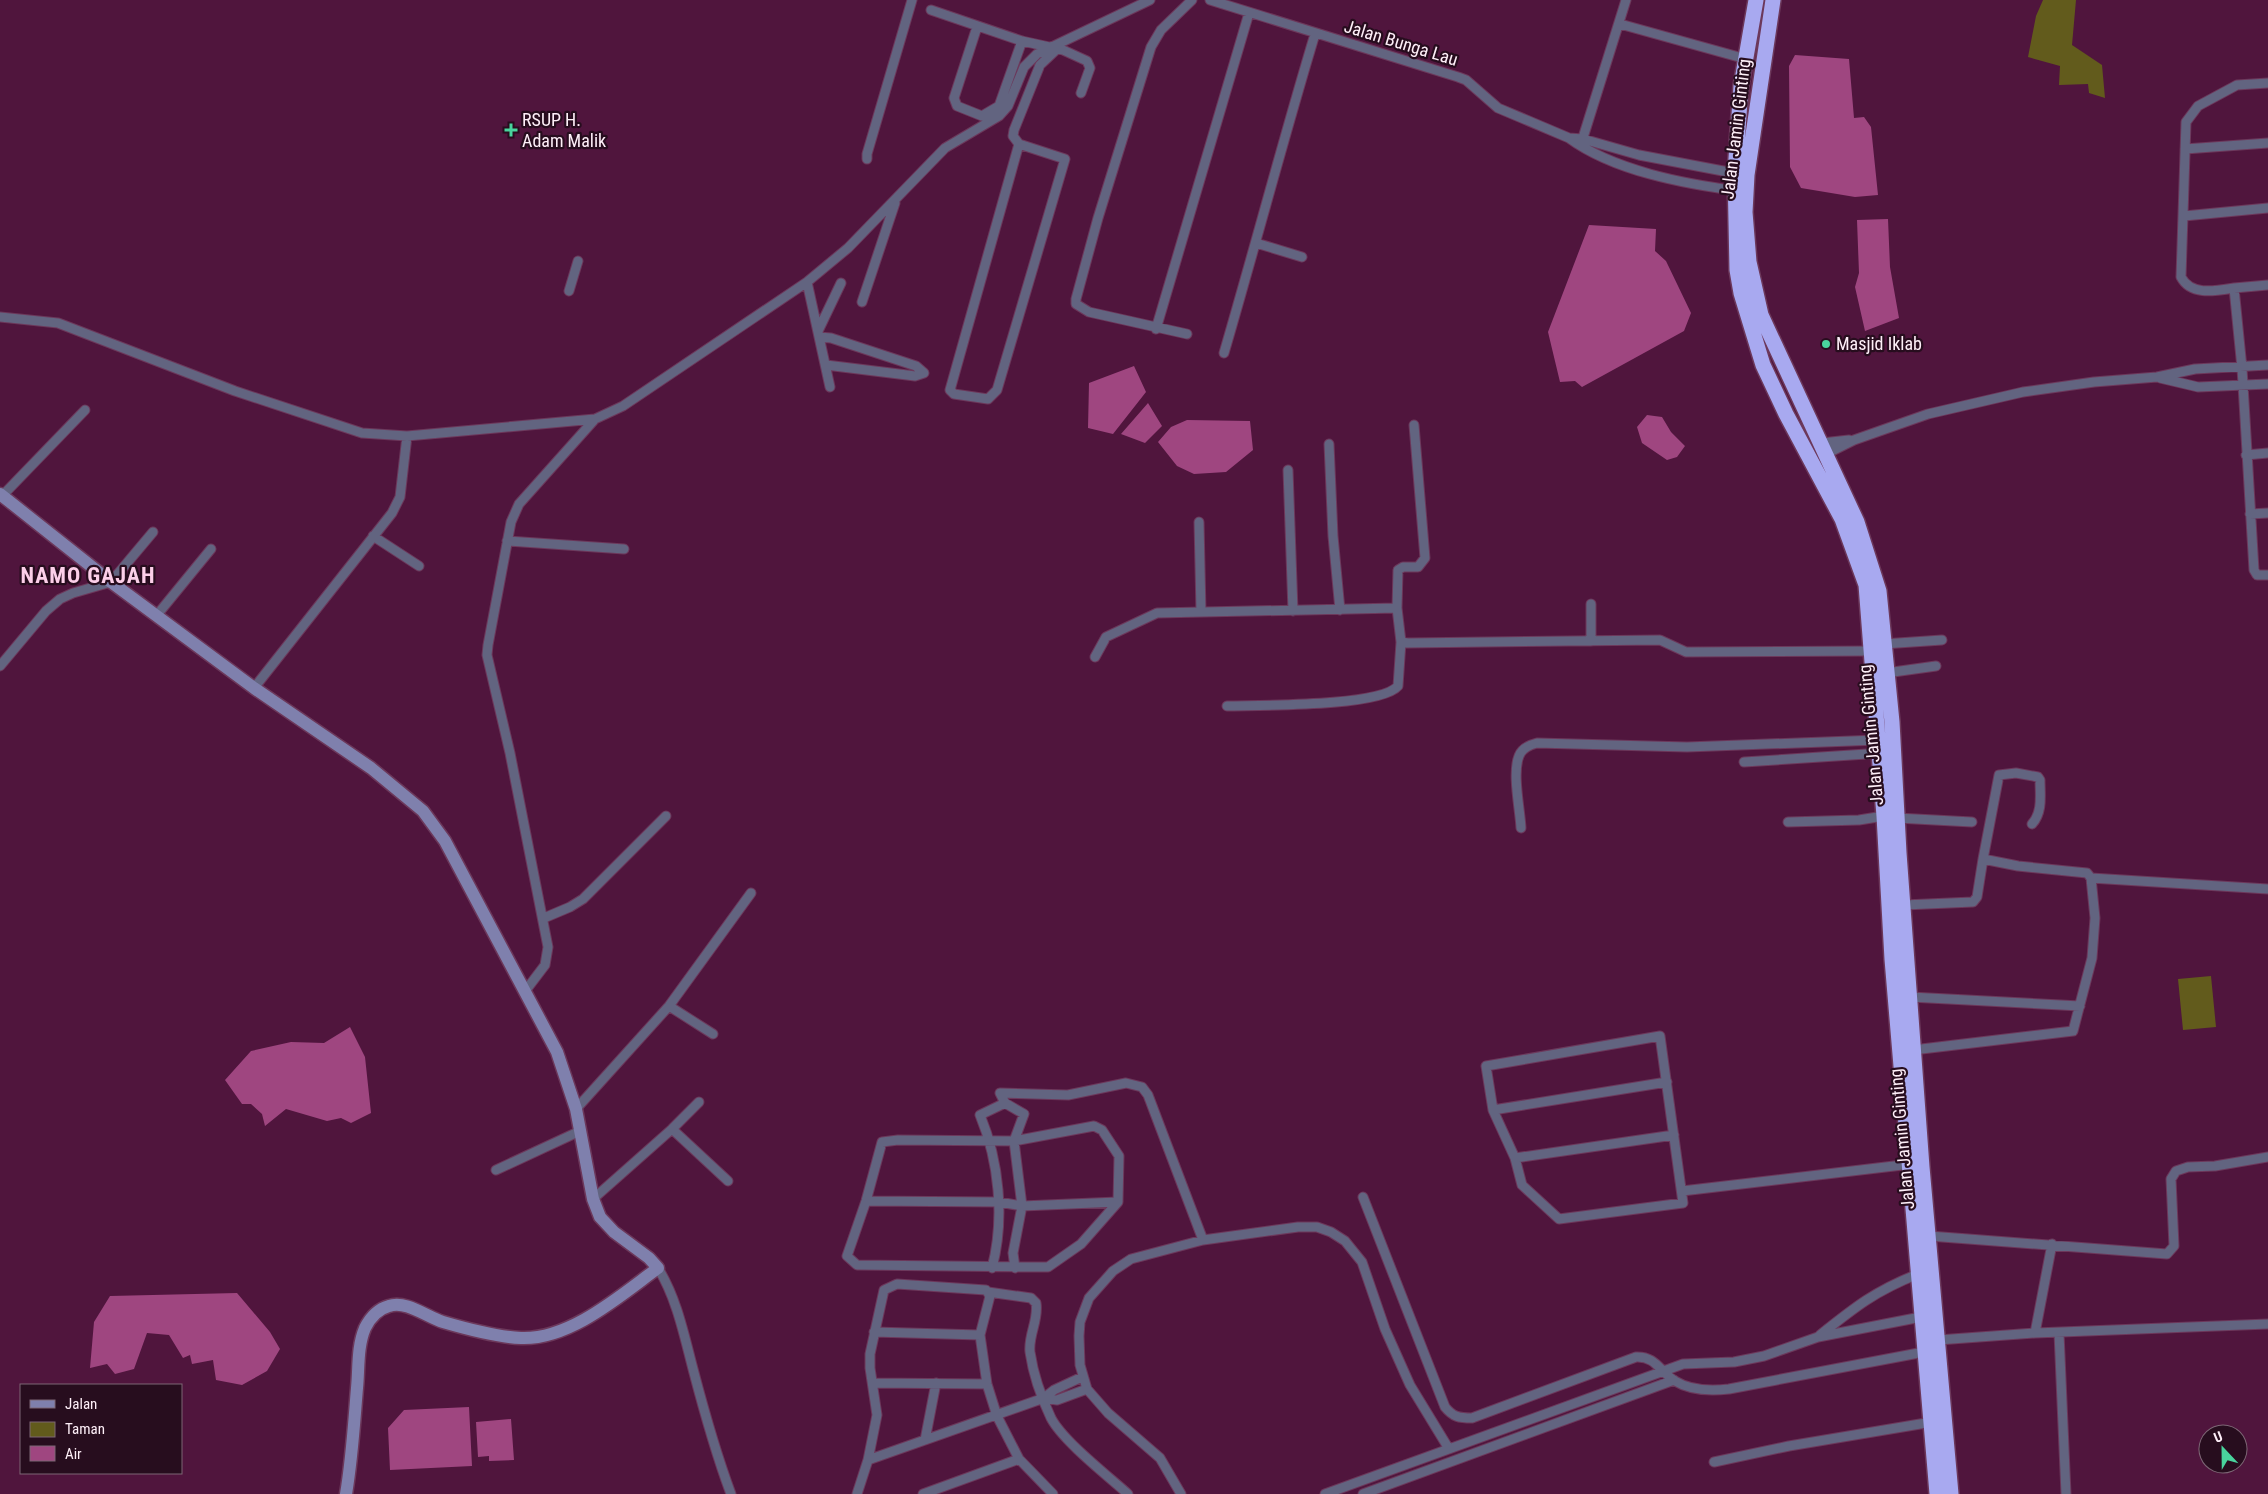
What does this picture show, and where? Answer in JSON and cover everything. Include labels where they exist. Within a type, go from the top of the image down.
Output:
[{"type":"highway","name":"Jalan Jamin Ginting","points":[[1756,0],[1742,86],[1737,270],[1741,293],[1758,351],[1786,414],[1842,519],[1866,586],[1877,647],[1886,672],[1892,722],[1883,749]]},
{"type":"highway","name":"Jalan Jamin Ginting","points":[[1741,174],[1773,0]]},
{"type":"highway","name":"Jalan Jamin Ginting","points":[[1740,191],[1749,262],[1760,315],[1857,522],[1879,591],[1877,647],[1883,749],[1890,817],[1904,905],[1913,1050],[1938,1340],[1940,1387],[1951,1494]]},
{"type":"highway","name":"Jalan Jamin Ginting","points":[[1890,817],[1892,959],[1911,1164],[1921,1317],[1932,1422],[1936,1494]]},
{"type":"street","points":[[867,159],[866,154],[912,0]]},
{"type":"street","points":[[0,317],[58,323],[234,391],[362,433],[407,436],[595,419],[623,406],[807,282],[848,248],[944,148],[998,116],[1008,106],[1024,68],[1037,54],[1150,0]]},
{"type":"street","points":[[1187,334],[1089,312],[1076,304],[1076,299],[1098,218],[1151,47],[1161,30],[1192,0]]},
{"type":"street","name":"Jalan Bunga Lau","points":[[1210,0],[1466,80],[1498,108],[1581,143]]},
{"type":"street","points":[[1581,143],[1626,0]]},
{"type":"street","points":[[931,10],[977,28],[1053,48],[1087,61],[1089,65],[1081,93]]},
{"type":"street","points":[[1156,328],[1249,12]]},
{"type":"street","points":[[1620,24],[1746,59]]},
{"type":"street","points":[[977,28],[954,98],[957,106],[974,114],[982,116],[999,106],[1022,41]]},
{"type":"street","points":[[1224,353],[1315,34]]},
{"type":"street","points":[[1019,144],[950,390],[954,394],[988,399],[997,390],[1066,159],[1019,144],[1013,136],[1033,80],[1040,65],[1053,48]]},
{"type":"street","points":[[2268,83],[2237,85],[2198,106],[2186,122],[2182,277],[2186,285],[2194,290],[2268,285]]},
{"type":"street","points":[[1581,143],[1741,174]]},
{"type":"street","points":[[1581,143],[1639,172],[1740,191]]},
{"type":"street","points":[[2185,149],[2268,143]]},
{"type":"street","points":[[862,302],[896,200]]},
{"type":"street","points":[[2184,216],[2268,208]]},
{"type":"street","points":[[1256,243],[1302,257]]},
{"type":"street","points":[[570,291],[578,261]]},
{"type":"street","points":[[807,282],[830,387]]},
{"type":"street","points":[[818,334],[841,283]]},
{"type":"street","points":[[2234,288],[2242,368],[2255,574],[2268,576]]},
{"type":"street","points":[[818,334],[916,366],[924,373],[915,376],[826,365]]},
{"type":"street","points":[[1824,449],[1928,414],[2024,392],[2094,382],[2157,377],[2197,368],[2242,368],[2268,365]]},
{"type":"street","points":[[2157,377],[2198,388],[2268,384]]},
{"type":"street","points":[[85,410],[1,495],[112,582],[254,688],[371,768],[423,811],[445,840],[526,990],[557,1052],[576,1109],[593,1199],[600,1217],[609,1227],[649,1258],[658,1268],[666,1282],[676,1307],[700,1395],[732,1494]]},
{"type":"street","points":[[526,990],[540,973],[548,959],[544,918],[510,753],[487,655],[511,522],[519,504],[595,419]]},
{"type":"street","points":[[1227,706],[1337,702],[1391,693],[1398,686],[1401,642],[1397,608],[1398,570],[1403,567],[1418,567],[1425,558],[1414,425]]},
{"type":"street","points":[[254,688],[392,513],[400,497],[407,436]]},
{"type":"street","points":[[1329,444],[1332,536],[1340,610]]},
{"type":"street","points":[[2246,454],[2268,453]]},
{"type":"street","points":[[1288,470],[1294,611]]},
{"type":"street","points":[[2250,514],[2268,513]]},
{"type":"street","points":[[1199,522],[1201,612]]},
{"type":"street","points":[[0,666],[46,610],[60,599],[112,582],[153,532]]},
{"type":"street","points":[[373,536],[419,566]]},
{"type":"street","points":[[507,541],[624,549]]},
{"type":"street","points":[[157,615],[211,549]]},
{"type":"street","points":[[1591,604],[1591,641]]},
{"type":"street","points":[[1095,657],[1106,637],[1157,614],[1397,608]]},
{"type":"street","points":[[1401,642],[1660,640],[1686,652],[1877,647],[1942,640]]},
{"type":"street","points":[[1886,672],[1936,666]]},
{"type":"street","points":[[1521,828],[1517,768],[1519,757],[1528,746],[1537,742],[1883,749]]},
{"type":"street","points":[[1744,762],[1883,749]]},
{"type":"street","points":[[1904,905],[1973,902],[1977,897],[1999,775],[2016,773],[2038,777],[2040,780],[2040,808],[2038,818],[2032,824]]},
{"type":"street","points":[[544,918],[583,899],[666,816]]},
{"type":"street","points":[[1788,822],[1890,817],[1972,822]]},
{"type":"street","points":[[1913,1050],[2073,1031],[2093,948],[2095,918],[2091,878],[2087,873],[2018,866],[1983,859]]},
{"type":"street","points":[[2091,878],[2268,889]]},
{"type":"street","points":[[576,1109],[669,1006],[751,893]]},
{"type":"street","points":[[1910,997],[2080,1006]]},
{"type":"street","points":[[669,1006],[713,1034]]},
{"type":"street","points":[[1660,1036],[1683,1203],[1559,1219],[1522,1185],[1515,1158],[1493,1110],[1486,1066],[1660,1036]]},
{"type":"street","points":[[1493,1110],[1667,1082]]},
{"type":"street","points":[[1016,1268],[1013,1253],[1022,1206],[1014,1141],[1024,1114],[1004,1103],[1000,1093],[1068,1095],[1126,1083],[1142,1087],[1148,1095],[1203,1240]]},
{"type":"street","points":[[593,1199],[672,1129],[699,1102]]},
{"type":"street","points":[[992,1268],[999,1202],[990,1139],[980,1114],[1004,1103]]},
{"type":"street","points":[[1094,1126],[1102,1130],[1120,1156],[1118,1202],[1081,1244],[1048,1267],[992,1268],[857,1265],[847,1256],[866,1201],[882,1142],[898,1140],[990,1139],[1014,1141],[1094,1126]]},
{"type":"street","points":[[672,1129],[728,1181]]},
{"type":"street","points":[[496,1170],[580,1131]]},
{"type":"street","points":[[1515,1158],[1674,1135]]},
{"type":"street","points":[[1929,1236],[2167,1254],[2174,1246],[2171,1180],[2176,1171],[2188,1167],[2215,1166],[2268,1157]]},
{"type":"street","points":[[1682,1191],[1911,1164]]},
{"type":"street","points":[[1363,1197],[1445,1407],[1451,1415],[1460,1418],[1472,1418],[1636,1357],[1651,1359],[1674,1380],[1708,1391],[1729,1390],[1924,1352]]},
{"type":"street","points":[[866,1201],[999,1202],[1022,1206],[1118,1202]]},
{"type":"street","points":[[1181,1494],[1160,1458],[1108,1413],[1087,1389],[1082,1377],[1078,1336],[1080,1322],[1089,1298],[1113,1271],[1131,1259],[1203,1240],[1298,1227],[1317,1227],[1331,1232],[1345,1241],[1362,1262],[1385,1329],[1410,1385],[1449,1449]]},
{"type":"street","points":[[2035,1333],[2052,1244]]},
{"type":"street","points":[[346,1494],[352,1462],[360,1343],[374,1314],[390,1305],[405,1306],[442,1322],[523,1338],[543,1335],[571,1327],[658,1268]]},
{"type":"street","points":[[1818,1337],[1868,1297],[1888,1286],[1918,1274]]},
{"type":"street","points":[[857,1494],[868,1460],[877,1415],[870,1354],[874,1332],[884,1290],[897,1284],[986,1290],[988,1292],[1031,1298],[1036,1303],[1038,1312],[1030,1339],[1030,1352],[1052,1419],[1064,1436],[1128,1494]]},
{"type":"street","points":[[988,1292],[990,1296],[980,1336],[986,1384],[997,1416],[1019,1459],[1053,1494]]},
{"type":"street","points":[[1325,1494],[1683,1364],[1734,1362],[1764,1356],[1818,1337],[1921,1317]]},
{"type":"street","points":[[1938,1340],[2035,1333],[2268,1324]]},
{"type":"street","points":[[874,1332],[980,1336]]},
{"type":"street","points":[[2059,1333],[2066,1494]]},
{"type":"street","points":[[868,1460],[1044,1398],[1054,1390],[1082,1377]]},
{"type":"street","points":[[1363,1494],[1674,1380]]},
{"type":"street","points":[[873,1384],[986,1384]]},
{"type":"street","points":[[925,1440],[936,1384]]},
{"type":"street","points":[[1044,1398],[1057,1400],[1087,1389]]},
{"type":"street","points":[[1714,1462],[1789,1446],[1932,1422]]},
{"type":"street","points":[[923,1494],[1019,1459]]},
{"type":"green space","points":[[2043,0],[2076,0],[2072,45],[2102,65],[2105,98],[2089,93],[2088,84],[2059,85],[2060,66],[2028,57],[2036,16]]},
{"type":"green space","points":[[2211,976],[2216,1027],[2183,1030],[2178,979]]},
{"type":"water","points":[[1795,55],[1849,59],[1854,118],[1864,117],[1871,127],[1878,195],[1855,197],[1801,188],[1790,167],[1789,66]]},
{"type":"water","points":[[1888,219],[1890,267],[1899,318],[1865,331],[1855,287],[1859,273],[1857,220]]},
{"type":"water","points":[[1589,225],[1656,229],[1655,251],[1666,261],[1691,313],[1684,331],[1582,387],[1575,381],[1560,382],[1548,332]]},
{"type":"water","points":[[1134,366],[1146,392],[1113,434],[1088,428],[1089,383]]},
{"type":"water","points":[[1148,403],[1162,426],[1145,443],[1121,434]]},
{"type":"water","points":[[1647,415],[1662,417],[1671,432],[1685,446],[1677,457],[1667,460],[1642,443],[1637,427]]},
{"type":"water","points":[[1187,420],[1250,421],[1253,450],[1226,472],[1194,474],[1177,466],[1158,442],[1171,427]]},
{"type":"water","points":[[350,1027],[365,1057],[371,1113],[351,1123],[341,1118],[327,1121],[286,1109],[265,1126],[262,1114],[251,1104],[242,1104],[225,1080],[251,1051],[291,1042],[324,1043]]},
{"type":"water","points":[[237,1293],[270,1332],[280,1349],[267,1371],[242,1385],[216,1380],[213,1360],[192,1364],[190,1355],[183,1358],[169,1335],[147,1333],[134,1369],[115,1374],[107,1364],[90,1368],[94,1322],[110,1296]]},
{"type":"water","points":[[469,1407],[472,1466],[390,1470],[388,1428],[404,1410]]},
{"type":"water","points":[[511,1419],[514,1460],[489,1461],[489,1456],[478,1457],[476,1422]]},
{"type":"place","name":"RSUP H. Adam Malik","points":[[511,130]]},
{"type":"place","name":"Masjid Iklab","points":[[1826,344]]},
{"type":"district","name":"NAMO GAJAH","points":[[88,575]]}]
